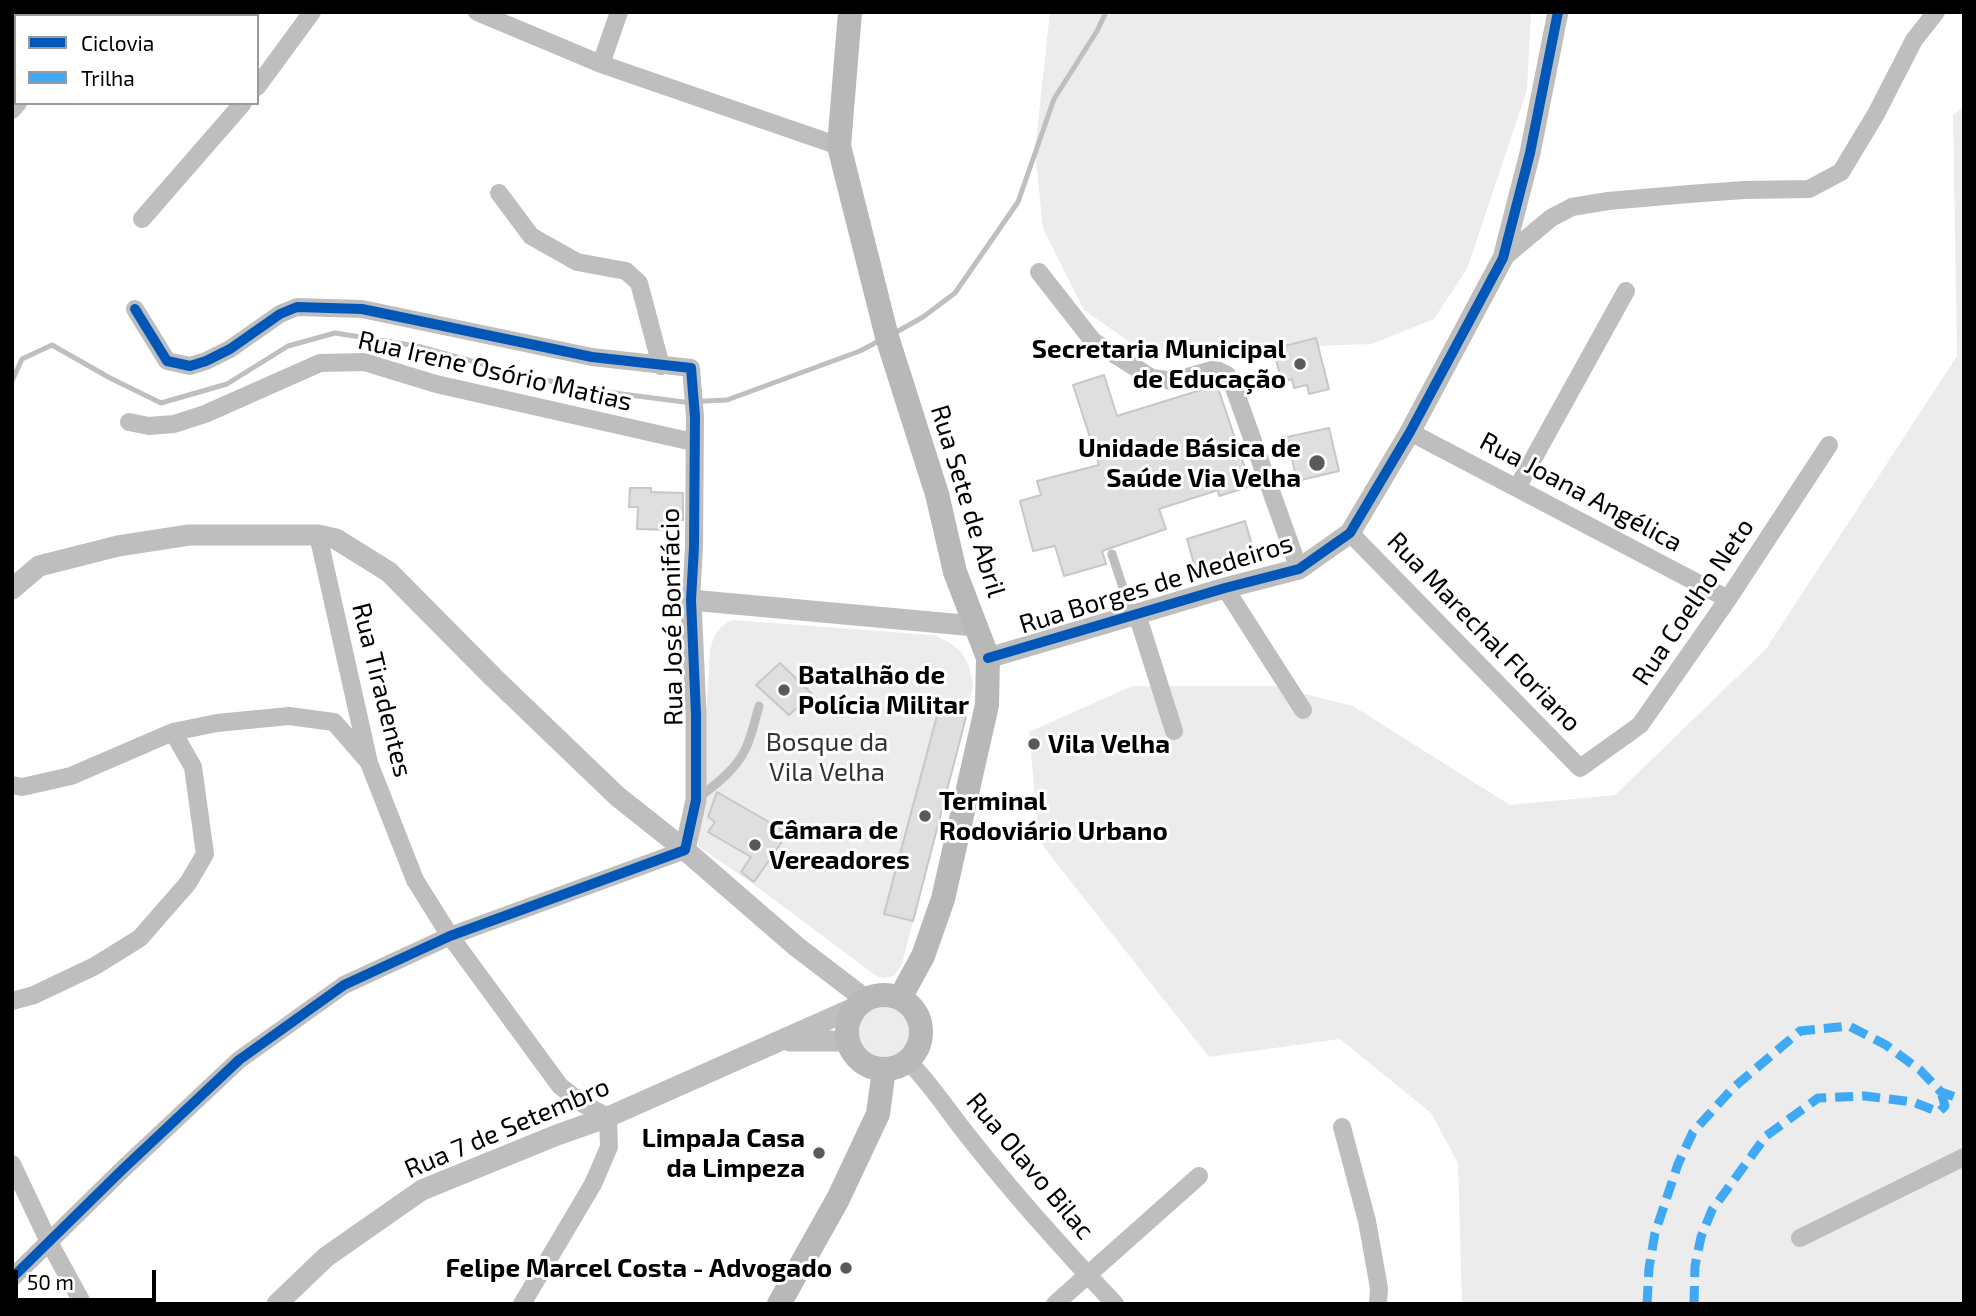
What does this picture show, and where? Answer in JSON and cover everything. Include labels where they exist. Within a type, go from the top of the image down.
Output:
[{"type":"main road","name":"Rua Sete de Abril","points":[[850,12],[839,146],[887,337],[937,494],[955,572],[988,658],[987,705],[943,899],[923,956],[900,998]]},
{"type":"main road","points":[[876,995],[900,998],[910,1005],[921,1027],[916,1051],[897,1067],[872,1068],[861,1062],[847,1041],[849,1017],[860,1003],[876,995]]},
{"type":"main road","points":[[779,1304],[838,1199],[878,1114],[884,1069]]},
{"type":"street","points":[[259,84],[312,12]]},
{"type":"street","points":[[477,12],[601,64],[839,146]]},
{"type":"street","points":[[601,64],[619,12]]},
{"type":"street","name":"Rua Borges de Medeiros","points":[[988,658],[1299,569],[1350,533],[1410,432],[1503,258],[1530,153],[1558,12]]},
{"type":"street","points":[[1503,258],[1551,218],[1572,207],[1689,194],[1809,189],[1841,172],[1876,114],[1914,40],[1936,12]]},
{"type":"street","points":[[142,219],[241,105]]},
{"type":"street","points":[[135,310],[167,361],[190,366],[230,349],[280,314],[297,307],[362,309],[592,357],[662,366],[639,283],[626,271],[577,262],[531,236],[499,193]]},
{"type":"street","points":[[1039,272],[1093,341],[1152,379],[1174,381],[1212,370],[1227,375],[1299,569]]},
{"type":"street","points":[[1517,488],[1626,291]]},
{"type":"street","name":"Rua Irene Osório Matias","points":[[129,422],[149,426],[174,424],[205,414],[320,363],[364,362],[449,387],[693,442]]},
{"type":"street","name":"Rua José Bonifácio","points":[[662,366],[691,368],[695,417],[691,600],[696,715],[696,800],[685,850]]},
{"type":"street","name":"Rua Joana Angélica","points":[[1410,432],[1728,599]]},
{"type":"street","name":"Rua Coelho Neto","points":[[1580,768],[1640,725],[1728,599],[1829,445]]},
{"type":"street","name":"Rua Marechal Floriano","points":[[1350,533],[1580,768]]},
{"type":"street","points":[[12,589],[39,566],[118,546],[189,535],[318,535],[336,539],[389,572],[617,796],[685,850],[860,1003]]},
{"type":"street","name":"Rua Tiradentes","points":[[318,535],[369,763],[415,880],[450,936],[560,1086],[583,1104],[608,1117]]},
{"type":"street","points":[[1225,588],[1303,710]]},
{"type":"street","points":[[691,600],[975,626]]},
{"type":"street","points":[[1135,615],[1174,732]]},
{"type":"street","points":[[12,785],[22,787],[71,776],[173,732],[217,723],[289,716],[334,722],[369,763]]},
{"type":"street","points":[[12,1002],[34,995],[95,966],[140,938],[194,874],[205,854],[193,767],[173,732]]},
{"type":"street","points":[[12,1278],[239,1060],[344,985],[450,936],[685,850]]},
{"type":"street","name":"Rua 7 de Setembro","points":[[277,1304],[326,1257],[422,1190],[608,1117],[860,1003]]},
{"type":"street","name":"Rua 7 de Setembro","points":[[781,1041],[847,1041]]},
{"type":"street","name":"Rua Olavo Bilac","points":[[908,1060],[1050,1234],[1115,1304]]},
{"type":"street","points":[[522,1304],[593,1184],[609,1147],[608,1117]]},
{"type":"street","points":[[1342,1127],[1367,1221],[1379,1288],[1378,1304]]},
{"type":"street","points":[[1800,1238],[1964,1157]]},
{"type":"street","points":[[12,1164],[48,1242],[83,1304]]},
{"type":"street","points":[[1055,1304],[1199,1176]]},
{"type":"lane","points":[[1112,554],[1135,615]]},
{"type":"lane","points":[[696,800],[719,782],[746,749],[759,706]]},
{"type":"green space","points":[[1050,12],[1531,12],[1527,90],[1467,269],[1434,319],[1372,344],[1144,352],[1084,310],[1043,229],[1035,150]]},
{"type":"green space","points":[[1964,107],[1964,1304],[1462,1304],[1458,1163],[1431,1113],[1340,1039],[1209,1057],[1039,841],[1029,732],[1132,686],[1273,686],[1353,706],[1510,805],[1615,795],[1766,649],[1957,356],[1953,115]]},
{"type":"green space","name":"Bosque da Vila Velha","points":[[733,620],[933,635],[957,648],[966,660],[973,687],[902,964],[894,976],[882,978],[875,975],[698,846],[710,649],[718,631]]},
{"type":"green space","points":[[884,1007],[902,1014],[909,1032],[902,1050],[884,1057],[866,1050],[859,1032],[866,1014]]},
{"type":"building","name":"Secretaria Municipal de Educação","points":[[1316,338],[1329,389],[1309,394],[1307,385],[1294,388],[1292,379],[1282,382],[1273,349]]},
{"type":"building","points":[[1104,375],[1117,416],[1217,385],[1251,486],[1219,496],[1218,490],[1159,509],[1166,529],[1102,551],[1106,564],[1064,576],[1055,546],[1033,551],[1020,501],[1041,495],[1037,481],[1099,465],[1073,385]]},
{"type":"building","points":[[1329,428],[1339,471],[1297,481],[1287,437]]},
{"type":"building","points":[[630,488],[683,493],[683,520],[669,519],[669,530],[637,529],[638,507],[629,507]]},
{"type":"building","points":[[1245,521],[1253,549],[1195,567],[1187,539]]},
{"type":"building","name":"Batalhão de Polícia Militar","points":[[780,663],[812,694],[789,715],[756,685]]},
{"type":"building","name":"Terminal Rodoviário Urbano","points":[[938,712],[966,717],[913,921],[884,914]]},
{"type":"building","name":"Câmara de Vereadores","points":[[717,792],[788,833],[754,882],[741,872],[751,857],[708,832],[715,822],[708,817]]},
{"type":"waterway","points":[[893,334],[923,317],[955,293],[1018,202],[1054,99],[1106,12]]},
{"type":"waterway","points":[[12,381],[22,359],[52,345],[161,403],[227,384],[288,346],[335,333],[417,346],[522,375],[591,390],[684,402],[727,400],[860,351],[881,340]]},
{"type":"marked path","points":[[1647,1304],[1655,1233],[1678,1164],[1693,1132],[1733,1088],[1800,1031],[1849,1026],[1886,1045],[1920,1070],[1941,1092],[1964,1097]]},
{"type":"marked path","points":[[1694,1304],[1695,1266],[1701,1237],[1712,1210],[1766,1136],[1818,1098],[1865,1096],[1913,1102],[1939,1112],[1945,1106],[1941,1092]]},
{"type":"cycle path","points":[[988,658],[1299,569],[1350,533],[1410,432],[1503,258],[1530,153],[1558,12]]},
{"type":"cycle path","points":[[12,1278],[239,1060],[344,985],[450,936],[685,850],[696,800],[696,715],[691,600],[695,417],[691,368],[592,357],[362,309],[297,307],[280,314],[230,349],[190,366],[167,361],[135,309]]},
{"type":"place","name":"Secretaria Municipal de Educação","points":[[1300,364]]},
{"type":"place","name":"Unidade Básica de Saúde Via Velha","points":[[1317,463]]},
{"type":"place","name":"Batalhão de Polícia Militar","points":[[784,690]]},
{"type":"place","name":"Vila Velha","points":[[1034,744]]},
{"type":"place","name":"Terminal Rodoviário Urbano","points":[[925,816]]},
{"type":"place","name":"Câmara de Vereadores","points":[[755,845]]},
{"type":"place","name":"LimpaJa Casa da Limpeza","points":[[819,1153]]},
{"type":"place","name":"Felipe Marcel Costa - Advogado","points":[[846,1268]]}]
